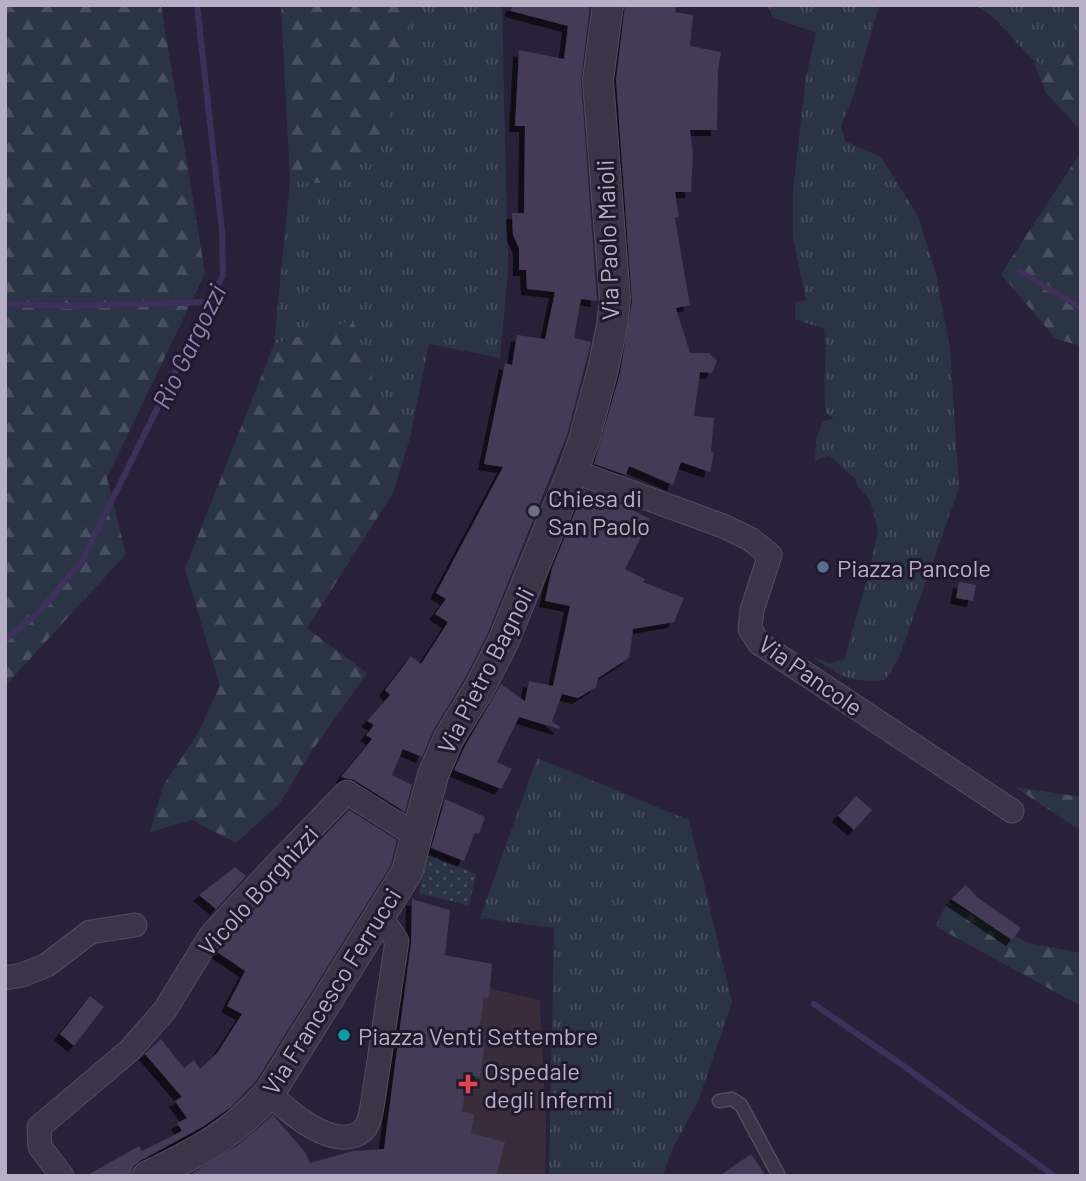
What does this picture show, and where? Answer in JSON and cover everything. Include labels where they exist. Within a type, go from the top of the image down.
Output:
[{"type":"street","name":"Via Paolo Maioli","points":[[573,471],[603,369],[615,299],[598,80],[608,5]]},
{"type":"street","name":"Via Pancole","points":[[573,471],[723,526],[750,539],[770,555],[752,610],[750,629],[760,643],[1012,811]]},
{"type":"street","name":"Via Pietro Bagnoli","points":[[407,872],[433,775],[449,738],[479,689],[503,642],[573,471]]},
{"type":"street","name":"Vicolo Borghizzi","points":[[62,1176],[40,1147],[39,1128],[130,1050],[165,1010],[211,935],[347,792],[415,835]]},
{"type":"street","name":"Via Francesco Ferrucci","points":[[148,1176],[219,1140],[250,1115],[270,1093],[407,872]]},
{"type":"street","points":[[270,1093],[282,1108],[312,1128],[338,1136],[351,1136],[368,1125],[397,941],[380,916]]},
{"type":"street","points":[[5,978],[22,975],[47,965],[90,932],[135,925]]},
{"type":"lane","points":[[719,1101],[732,1099],[741,1105],[779,1176]]},
{"type":"shaded area","name":"Ospedale degli Infermi","points":[[408,952],[425,955],[483,987],[540,1000],[546,1125],[545,1176],[375,1176],[372,1151],[384,1148]]},
{"type":"green space","points":[[5,5],[161,5],[205,273],[107,478],[126,554],[5,686]]},
{"type":"green space","points":[[281,5],[420,5],[399,50],[386,123],[363,162],[335,184],[290,181]]},
{"type":"green space","points":[[420,5],[502,5],[508,270],[500,358],[429,344],[410,438],[383,411],[353,320],[274,344],[290,181],[335,184],[386,123],[399,50]]},
{"type":"green space","points":[[767,5],[879,5],[854,94],[841,126],[845,141],[881,157],[918,216],[936,274],[950,349],[959,488],[898,660],[885,680],[845,677],[812,656],[829,663],[844,660],[868,577],[878,530],[870,500],[858,487],[856,480],[830,456],[815,462],[816,440],[823,421],[834,419],[826,413],[824,329],[795,319],[795,302],[806,300],[793,237],[793,190],[806,77],[816,33],[774,18]]},
{"type":"green space","points":[[974,5],[1081,5],[1081,28],[1062,63],[1046,68],[1027,54],[994,18]]},
{"type":"green space","points":[[1081,28],[1081,130],[1046,93],[1034,62],[1046,68],[1062,63]]},
{"type":"green space","points":[[1081,152],[1081,346],[1056,339],[1001,274]]},
{"type":"green space","points":[[353,320],[383,411],[410,438],[393,493],[307,628],[367,673],[311,752],[280,803],[236,843],[192,820],[150,832],[163,786],[198,733],[220,686],[185,569],[274,344]]},
{"type":"green space","points":[[537,758],[689,820],[732,1002],[699,1099],[674,1146],[662,1176],[549,1176],[554,928],[480,918]]},
{"type":"green space","points":[[1015,787],[1081,797],[1081,831]]},
{"type":"green space","points":[[427,853],[476,874],[469,906],[419,893]]},
{"type":"green space","points":[[948,902],[1029,943],[1081,953],[1081,1006],[935,926]]},
{"type":"building","points":[[512,5],[590,5],[581,81],[597,301],[581,299],[574,338],[591,342],[567,435],[487,635],[434,729],[422,757],[403,749],[392,775],[412,785],[405,812],[354,780],[341,777],[372,739],[366,735],[374,725],[367,721],[390,695],[385,690],[411,656],[421,664],[448,622],[435,614],[446,599],[436,593],[503,467],[484,464],[505,363],[512,365],[517,335],[545,339],[555,292],[527,289],[526,270],[519,270],[519,248],[513,235],[512,213],[524,213],[525,126],[515,126],[519,50],[564,59],[568,26],[511,11]]},
{"type":"building","points":[[625,5],[677,5],[675,12],[693,15],[690,46],[721,52],[717,130],[690,130],[693,155],[691,192],[675,192],[679,216],[675,218],[690,305],[676,308],[690,353],[709,353],[717,361],[712,373],[700,372],[694,416],[714,418],[711,452],[714,453],[710,472],[681,462],[673,485],[629,466],[626,475],[594,464],[620,373],[632,301],[616,80]]},
{"type":"building","points":[[584,490],[617,502],[650,519],[625,569],[645,579],[643,582],[684,598],[674,622],[633,629],[629,658],[598,678],[596,687],[578,698],[562,694],[552,721],[559,729],[519,717],[497,762],[512,769],[501,789],[454,770],[501,684],[525,701],[529,681],[553,686],[570,606],[545,601],[552,568]]},
{"type":"building","points":[[959,582],[976,585],[973,601],[956,598]]},
{"type":"building","points":[[856,796],[872,810],[854,830],[838,816]]},
{"type":"building","points":[[445,799],[485,817],[479,834],[475,833],[464,861],[431,848]]},
{"type":"building","points":[[349,810],[397,840],[391,865],[256,1081],[231,1107],[204,1126],[140,1161],[133,1167],[131,1176],[86,1176],[139,1146],[142,1151],[182,1131],[177,1123],[187,1118],[175,1101],[182,1097],[145,1054],[161,1039],[184,1068],[194,1060],[200,1069],[217,1053],[242,1014],[227,1006],[245,971],[217,952],[268,894]]},
{"type":"building","points":[[235,867],[246,876],[216,909],[199,895]]},
{"type":"building","points":[[966,885],[977,897],[1021,928],[1012,940],[951,899]]},
{"type":"building","name":"Ospedale degli Infermi","points":[[412,899],[450,910],[445,955],[492,964],[489,998],[484,997],[479,1029],[484,1029],[482,1042],[485,1042],[480,1077],[468,1075],[462,1112],[474,1114],[471,1133],[505,1142],[496,1176],[188,1176],[238,1145],[273,1115],[305,1152],[310,1163],[353,1151],[384,1149],[411,943]]},
{"type":"building","points":[[90,996],[104,1007],[74,1046],[60,1034]]},
{"type":"building","points":[[751,1154],[766,1176],[719,1176]]},
{"type":"waterway","name":"Rio Gargozzi","points":[[5,640],[41,610],[82,561],[223,275],[222,231],[197,5]]},
{"type":"waterway","points":[[1019,271],[1081,308]]},
{"type":"waterway","points":[[5,304],[69,306],[210,302]]},
{"type":"waterway","points":[[814,1004],[1054,1176]]},
{"type":"place","name":"Chiesa di San Paolo","points":[[534,511]]},
{"type":"place","name":"Piazza Pancole","points":[[823,567]]},
{"type":"place","name":"Piazza Venti Settembre","points":[[344,1035]]},
{"type":"place","name":"Ospedale degli Infermi","points":[[468,1084]]}]
